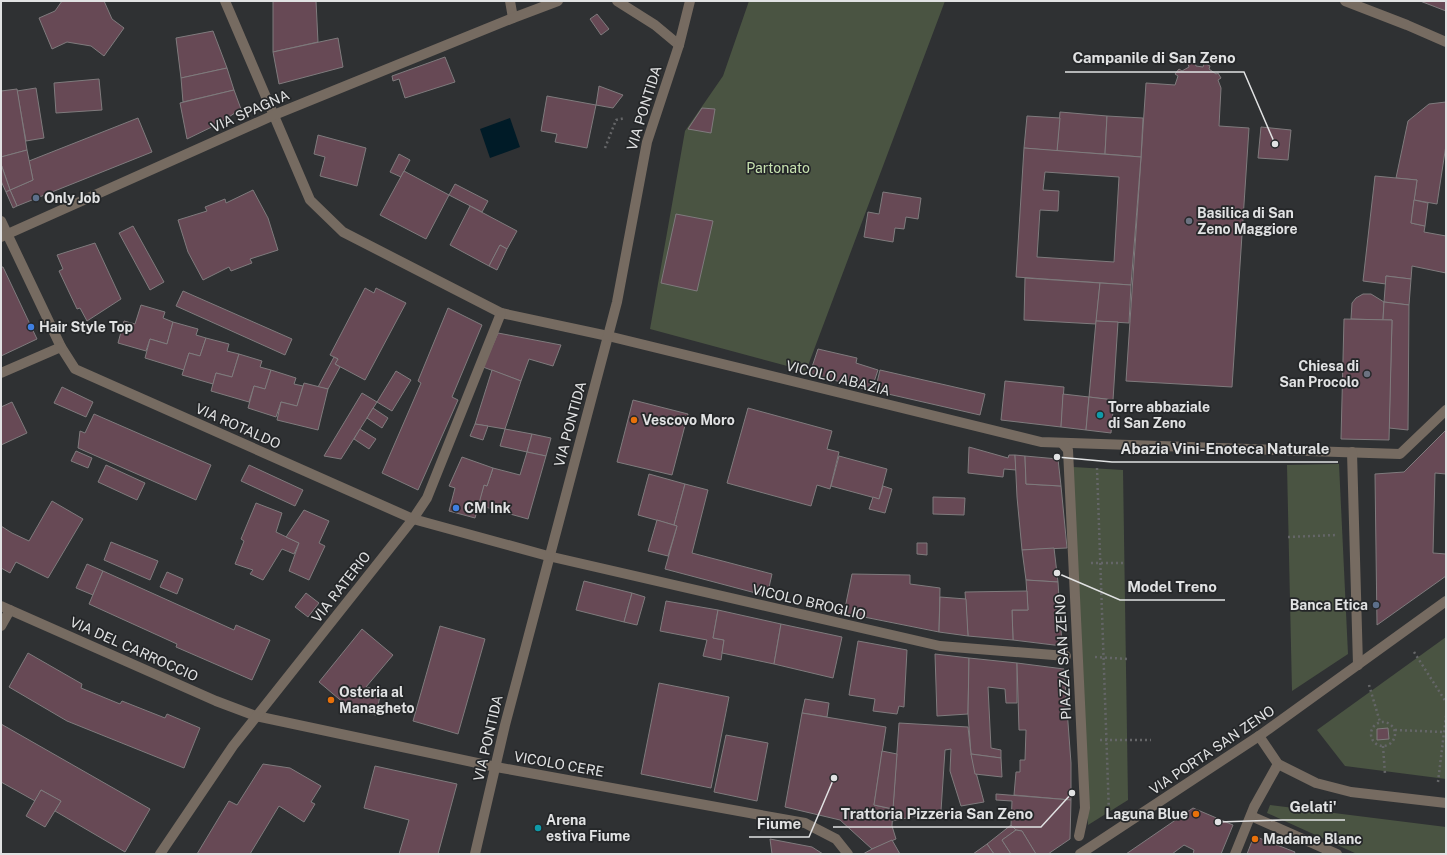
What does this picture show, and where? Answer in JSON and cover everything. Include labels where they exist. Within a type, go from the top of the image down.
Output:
[{"type":"street","name":"VICOLO ABAZIA","points":[[225,1],[310,200],[343,232],[501,313],[608,336],[1041,442],[1062,443]]},
{"type":"street","points":[[510,1],[513,18]]},
{"type":"street","name":"VIA SPAGNA","points":[[4,236],[274,115],[558,1]]},
{"type":"street","points":[[617,1],[655,25],[679,44]]},
{"type":"street","name":"VIA PONTIDA","points":[[475,854],[505,725],[548,556],[608,336],[647,142],[679,44],[690,1]]},
{"type":"street","points":[[1345,1],[1446,42]]},
{"type":"street","name":"VIA ROTALDO","points":[[1,221],[4,236],[61,347],[75,369],[413,519],[548,556]]},
{"type":"street","name":"VIA RATERIO","points":[[160,854],[233,746],[413,519],[427,498],[501,313]]},
{"type":"street","points":[[1,373],[61,347]]},
{"type":"street","points":[[1062,443],[1400,454],[1446,410]]},
{"type":"street","name":"PIAZZA SAN ZENO","points":[[1062,443],[1068,450],[1085,808],[1078,836]]},
{"type":"street","points":[[1352,452],[1358,665]]},
{"type":"street","name":"VICOLO BROGLIO","points":[[548,556],[940,646],[1066,656]]},
{"type":"street","name":"VIA PORTA SAN ZENO","points":[[1080,854],[1259,736],[1446,601]]},
{"type":"street","points":[[1,626],[5,608]]},
{"type":"street","name":"VIA DEL CARROCCIO","points":[[5,608],[216,701],[256,716]]},
{"type":"street","name":"VICOLO CERE","points":[[256,716],[496,767],[805,823],[836,840],[848,854]]},
{"type":"street","points":[[1259,736],[1278,764],[1316,783],[1351,792],[1446,804]]},
{"type":"street","points":[[1235,854],[1250,816],[1278,764]]},
{"type":"street","points":[[1250,816],[1337,854]]},
{"type":"path","points":[[605,148],[616,120],[625,118]]},
{"type":"path","points":[[1097,468],[1109,816]]},
{"type":"path","points":[[1288,537],[1354,535]]},
{"type":"path","points":[[1073,562],[1125,563]]},
{"type":"path","points":[[1414,652],[1446,702]]},
{"type":"path","points":[[1369,685],[1380,722]]},
{"type":"path","points":[[1438,782],[1445,738],[1444,732],[1446,716]]},
{"type":"path","points":[[1380,722],[1387,722],[1392,725],[1395,730],[1395,737],[1392,743],[1383,746],[1374,743],[1371,737],[1371,730],[1374,725],[1380,722]]},
{"type":"path","points":[[1395,730],[1444,732]]},
{"type":"path","points":[[1081,740],[1151,740]]},
{"type":"path","points":[[1383,746],[1385,774]]},
{"type":"green space","name":"Partonato","points":[[749,1],[945,1],[806,371],[650,329],[685,131],[723,76]]},
{"type":"green space","points":[[1339,464],[1348,654],[1292,691],[1287,465]]},
{"type":"green space","points":[[1073,467],[1123,470],[1128,800],[1088,825]]},
{"type":"green space","points":[[1446,637],[1446,779],[1345,766],[1317,730]]},
{"type":"green space","points":[[1270,805],[1446,827],[1446,854],[1357,854],[1267,813]]},
{"type":"water","points":[[510,118],[520,147],[490,158],[480,129]]},
{"type":"building","points":[[62,1],[104,1],[112,19],[124,28],[104,56],[91,46],[67,42],[52,49],[39,18],[55,11]]},
{"type":"building","points":[[273,1],[316,1],[318,42],[273,52]]},
{"type":"building","points":[[1420,1],[1446,1],[1446,11]]},
{"type":"building","points":[[597,14],[609,29],[601,35],[590,19]]},
{"type":"building","points":[[213,31],[227,68],[181,78],[176,38]]},
{"type":"building","points":[[338,38],[343,67],[279,84],[273,52]]},
{"type":"building","points":[[445,57],[455,82],[405,98],[399,79],[393,81],[392,76]]},
{"type":"building","name":"Basilica di San Zeno Maggiore","points":[[1195,62],[1196,66],[1203,67],[1204,63],[1210,66],[1209,69],[1216,74],[1218,73],[1221,78],[1218,80],[1221,88],[1219,126],[1249,128],[1232,387],[1126,381],[1146,83],[1175,85],[1178,76],[1175,74],[1179,69],[1182,71],[1189,67],[1188,64]]},
{"type":"building","points":[[227,68],[234,90],[183,102],[181,78]]},
{"type":"building","points":[[99,79],[102,110],[56,113],[54,83]]},
{"type":"building","points":[[599,86],[623,95],[613,108],[596,105]]},
{"type":"building","points":[[36,88],[44,138],[26,141],[17,91]]},
{"type":"building","points":[[17,89],[27,150],[1,157],[1,91]]},
{"type":"building","points":[[234,90],[241,109],[218,124],[187,139],[180,103]]},
{"type":"building","points":[[547,96],[596,105],[587,148],[555,142],[557,134],[541,131]]},
{"type":"building","points":[[1446,102],[1446,145],[1437,204],[1414,200],[1417,180],[1396,178],[1408,121],[1429,104]]},
{"type":"building","points":[[702,108],[715,109],[711,133],[688,129]]},
{"type":"building","points":[[1060,112],[1107,116],[1105,154],[1057,151]]},
{"type":"building","points":[[1027,116],[1060,118],[1057,151],[1024,148]]},
{"type":"building","points":[[1107,116],[1143,118],[1141,157],[1105,154]]},
{"type":"building","points":[[138,118],[152,152],[17,206],[10,190],[33,180],[29,161]]},
{"type":"building","points":[[1261,127],[1291,130],[1288,160],[1258,158]]},
{"type":"building","points":[[318,135],[366,148],[357,186],[320,176],[325,157],[314,154]]},
{"type":"building","points":[[1024,148],[1141,157],[1131,285],[1016,277]],"holes":[[[1045,172],[1119,177],[1114,262],[1037,257],[1040,210],[1058,211],[1059,191],[1043,190]]]},
{"type":"building","points":[[27,150],[33,180],[10,190],[1,164],[1,157]]},
{"type":"building","points":[[399,154],[410,160],[401,177],[390,172]]},
{"type":"building","points":[[1,164],[10,190],[6,192],[1,181]]},
{"type":"building","points":[[404,171],[449,195],[426,239],[380,215]]},
{"type":"building","points":[[1375,176],[1417,180],[1411,223],[1425,226],[1424,232],[1446,236],[1446,273],[1412,266],[1411,279],[1386,276],[1386,284],[1363,281]]},
{"type":"building","points":[[455,184],[488,201],[482,212],[449,195]]},
{"type":"building","points":[[10,190],[17,206],[13,208],[6,192]]},
{"type":"building","points":[[253,190],[268,218],[278,250],[250,259],[252,263],[231,271],[229,267],[203,280],[188,252],[178,220],[207,211],[205,207],[225,199],[226,203]]},
{"type":"building","points":[[883,192],[921,198],[918,219],[906,217],[904,229],[895,228],[893,242],[864,237],[868,212],[879,214]]},
{"type":"building","points":[[1414,200],[1428,203],[1425,226],[1411,223]]},
{"type":"building","points":[[470,206],[517,231],[507,249],[500,245],[489,266],[450,245]]},
{"type":"building","points":[[676,214],[713,221],[697,291],[661,283]]},
{"type":"building","points":[[133,226],[164,282],[150,290],[119,233]]},
{"type":"building","points":[[95,243],[121,299],[87,321],[80,308],[77,309],[59,271],[63,269],[57,255]]},
{"type":"building","points":[[500,245],[507,249],[497,270],[489,266]]},
{"type":"building","points":[[1,267],[3,267],[37,339],[1,356]]},
{"type":"building","points":[[1386,276],[1411,279],[1409,305],[1384,302]]},
{"type":"building","points":[[1025,278],[1100,283],[1096,324],[1024,320]]},
{"type":"building","points":[[1100,283],[1131,285],[1129,323],[1096,321]]},
{"type":"building","points":[[365,288],[374,293],[376,288],[406,303],[365,380],[335,364],[338,359],[330,355]]},
{"type":"building","points":[[183,291],[292,339],[285,355],[176,306]]},
{"type":"building","points":[[1363,294],[1371,294],[1384,302],[1383,320],[1351,319],[1352,303],[1356,298]]},
{"type":"building","points":[[1384,302],[1409,305],[1408,430],[1389,428],[1392,320],[1383,320]]},
{"type":"building","points":[[141,305],[165,312],[163,318],[173,322],[167,344],[150,339],[146,351],[118,343],[124,321],[135,324]]},
{"type":"building","points":[[448,308],[482,325],[452,397],[458,400],[418,490],[382,473],[421,383],[418,381]]},
{"type":"building","name":"Chiesa di San Procolo","points":[[1344,319],[1392,320],[1389,440],[1341,439]]},
{"type":"building","points":[[1096,321],[1118,322],[1113,400],[1089,397]]},
{"type":"building","points":[[173,322],[198,329],[196,335],[206,338],[200,356],[189,353],[184,370],[145,358],[150,339],[167,344]]},
{"type":"building","points":[[498,333],[561,345],[553,366],[529,359],[521,381],[483,367]]},
{"type":"building","points":[[206,338],[229,344],[227,351],[239,354],[232,377],[216,373],[213,384],[182,375],[189,353],[200,356]]},
{"type":"building","points":[[818,349],[857,358],[856,363],[878,370],[871,391],[810,373]]},
{"type":"building","points":[[239,354],[262,361],[260,367],[271,370],[265,389],[254,386],[249,402],[211,391],[216,373],[232,377]]},
{"type":"building","points":[[334,357],[338,359],[335,364],[340,367],[328,389],[318,387]]},
{"type":"building","points":[[271,370],[296,378],[294,384],[303,386],[297,406],[281,402],[276,417],[248,408],[254,386],[265,389]]},
{"type":"building","points":[[492,370],[521,381],[505,429],[475,424]]},
{"type":"building","points":[[880,370],[985,394],[980,415],[875,391]]},
{"type":"building","points":[[396,371],[411,380],[392,411],[377,402]]},
{"type":"building","points":[[1005,381],[1064,387],[1061,427],[1001,420]]},
{"type":"building","points":[[304,383],[328,389],[318,430],[277,420],[281,402],[297,406]]},
{"type":"building","points":[[62,387],[93,402],[86,417],[54,403]]},
{"type":"building","points":[[362,393],[377,402],[341,459],[324,456]]},
{"type":"building","points":[[1063,394],[1089,397],[1086,430],[1061,427]]},
{"type":"building","name":"Torre abbaziale di San Zeno","points":[[1089,397],[1114,400],[1111,433],[1086,430]]},
{"type":"building","points":[[633,400],[688,414],[672,475],[617,462]]},
{"type":"building","points":[[12,402],[27,433],[1,445],[1,407]]},
{"type":"building","points":[[373,408],[388,418],[382,428],[367,418]]},
{"type":"building","points":[[748,408],[832,431],[827,449],[839,452],[830,489],[817,485],[811,506],[727,483]]},
{"type":"building","points":[[94,414],[211,465],[196,500],[78,448],[80,431],[85,433]]},
{"type":"building","points":[[475,424],[488,426],[483,440],[470,436]]},
{"type":"building","points":[[360,429],[376,439],[369,449],[354,439]]},
{"type":"building","points":[[505,429],[532,434],[527,452],[500,446]]},
{"type":"building","points":[[1446,430],[1446,474],[1435,473],[1433,553],[1446,554],[1446,576],[1377,625],[1375,474],[1404,472]]},
{"type":"building","points":[[532,434],[551,438],[546,456],[527,452]]},
{"type":"building","points":[[969,447],[1008,458],[1009,455],[1015,455],[1016,470],[1004,469],[1003,477],[968,473]]},
{"type":"building","points":[[76,451],[92,458],[88,468],[71,461]]},
{"type":"building","points":[[527,452],[546,456],[528,519],[478,505],[484,485],[487,486],[493,468],[520,475]]},
{"type":"building","points":[[1015,455],[1025,456],[1026,484],[1061,486],[1067,548],[1022,550]]},
{"type":"building","points":[[839,456],[887,469],[879,499],[831,486]]},
{"type":"building","points":[[1025,456],[1058,459],[1061,486],[1026,484]]},
{"type":"building","points":[[462,457],[493,468],[487,486],[484,485],[475,518],[449,511],[455,488],[449,486]]},
{"type":"building","points":[[106,465],[145,483],[137,500],[98,482]]},
{"type":"building","points":[[249,465],[303,490],[295,506],[241,481]]},
{"type":"building","points":[[649,474],[685,484],[674,525],[638,515]]},
{"type":"building","points":[[685,484],[708,490],[692,553],[772,574],[767,596],[665,569],[677,526],[674,525]]},
{"type":"building","points":[[883,486],[892,489],[885,513],[869,509],[873,497],[879,499]]},
{"type":"building","points":[[933,497],[965,498],[964,515],[933,514]]},
{"type":"building","points":[[52,501],[83,519],[48,578],[16,562],[10,573],[1,568],[1,526],[29,541]]},
{"type":"building","points":[[256,503],[282,513],[276,532],[299,543],[294,554],[282,549],[263,580],[250,574],[253,570],[235,564],[244,541],[241,539]]},
{"type":"building","points":[[304,510],[329,521],[319,543],[325,546],[309,580],[289,571],[299,543],[286,537]]},
{"type":"building","points":[[657,520],[677,526],[668,556],[648,551]]},
{"type":"building","points":[[111,542],[158,561],[150,580],[104,560]]},
{"type":"building","points":[[917,543],[927,543],[927,555],[917,554]]},
{"type":"building","points":[[1054,548],[1058,582],[1026,580],[1022,550]]},
{"type":"building","points":[[87,564],[103,571],[93,595],[76,588]]},
{"type":"building","points":[[103,571],[234,630],[236,625],[270,640],[252,680],[176,647],[177,644],[89,604]]},
{"type":"building","points":[[167,572],[183,579],[177,594],[160,587]]},
{"type":"building","points":[[852,574],[910,575],[910,584],[940,588],[939,632],[844,613]]},
{"type":"building","points":[[1026,580],[1058,582],[1062,646],[1013,640],[1012,610],[1028,610]]},
{"type":"building","points":[[584,581],[632,593],[624,622],[576,610]]},
{"type":"building","points":[[1027,591],[1028,610],[1012,610],[1013,640],[968,636],[965,592]]},
{"type":"building","points":[[306,593],[319,603],[308,617],[295,607]]},
{"type":"building","points":[[632,593],[645,597],[637,625],[624,622]]},
{"type":"building","points":[[940,597],[966,599],[968,636],[939,632]]},
{"type":"building","points":[[666,601],[718,610],[713,638],[724,640],[721,660],[703,656],[707,640],[660,631]]},
{"type":"building","points":[[718,610],[781,624],[774,664],[722,653],[724,640],[713,638]]},
{"type":"building","points":[[781,624],[842,637],[833,678],[774,664]]},
{"type":"building","points":[[440,626],[485,639],[458,734],[413,721]]},
{"type":"building","points":[[362,629],[393,655],[366,687],[381,691],[376,715],[352,710],[319,682]]},
{"type":"building","points":[[858,641],[907,650],[904,707],[899,706],[897,714],[873,711],[875,699],[849,695]]},
{"type":"building","points":[[28,653],[82,684],[81,688],[120,704],[122,701],[165,718],[167,714],[200,728],[184,768],[67,721],[9,687]]},
{"type":"building","points":[[935,654],[969,658],[968,714],[937,716]]},
{"type":"building","points":[[969,658],[1017,663],[1017,703],[1006,703],[1005,689],[988,687],[991,748],[1001,750],[1001,758],[971,754],[968,714]]},
{"type":"building","points":[[1017,663],[1064,669],[1071,763],[1071,800],[1014,795],[1016,772],[1020,772],[1020,760],[1025,760],[1026,730],[1019,730]]},
{"type":"building","points":[[659,683],[729,697],[711,788],[641,774]]},
{"type":"building","points":[[805,699],[829,703],[827,717],[802,713]]},
{"type":"building","points":[[802,713],[886,727],[874,805],[893,809],[892,826],[896,839],[872,849],[840,820],[785,807]]},
{"type":"building","points":[[899,723],[968,727],[971,754],[984,802],[961,806],[950,771],[951,749],[945,750],[941,811],[892,821]]},
{"type":"building","points":[[1,724],[150,809],[125,852],[55,811],[61,801],[41,790],[35,801],[1,782]]},
{"type":"building","points":[[1388,728],[1389,739],[1377,740],[1377,729]]},
{"type":"building","points":[[726,735],[768,743],[757,801],[714,792]]},
{"type":"building","points":[[882,751],[897,754],[893,809],[874,805]]},
{"type":"building","points":[[971,754],[1001,758],[1002,777],[975,774]]},
{"type":"building","points":[[263,764],[290,768],[321,786],[311,802],[315,804],[304,822],[279,806],[250,854],[197,854],[229,801],[237,805]]},
{"type":"building","points":[[375,766],[457,784],[438,854],[399,854],[409,820],[364,808]]},
{"type":"building","points":[[41,790],[61,801],[45,827],[26,816]]},
{"type":"building","points":[[996,794],[1071,800],[1070,839],[1048,854],[1036,854],[1022,831],[1016,830],[1011,825],[1012,801],[996,800]]},
{"type":"building","points":[[1193,808],[1233,825],[1221,854],[1193,854],[1194,850],[1184,845],[1172,854],[1126,854]]},
{"type":"building","points":[[1011,825],[1016,830],[1002,840],[1011,854],[994,854],[987,844]]},
{"type":"building","points":[[1016,830],[1022,831],[1036,854],[1011,854],[1002,840]]},
{"type":"building","points":[[1254,836],[1295,852],[1294,854],[1247,854]]},
{"type":"building","points":[[770,839],[812,847],[823,854],[772,854]]},
{"type":"building","points":[[892,840],[900,854],[863,854],[872,849]]},
{"type":"building","points":[[987,844],[994,854],[973,854]]},
{"type":"place","name":"Campanile di San Zeno","points":[[1275,144]]},
{"type":"place","name":"Only Job","points":[[36,198]]},
{"type":"place","name":"Basilica di San Zeno Maggiore","points":[[1189,221]]},
{"type":"place","name":"Hair Style Top","points":[[31,327]]},
{"type":"place","name":"Chiesa di San Procolo","points":[[1367,374]]},
{"type":"place","name":"Torre abbaziale di San Zeno","points":[[1100,415]]},
{"type":"place","name":"Vescovo Moro","points":[[634,420]]},
{"type":"place","name":"Abazia Vini-Enoteca Naturale","points":[[1057,457]]},
{"type":"place","name":"CM Ink","points":[[456,508]]},
{"type":"place","name":"Model Treno","points":[[1057,573]]},
{"type":"place","name":"Banca Etica","points":[[1376,605]]},
{"type":"place","name":"Osteria al Managheto","points":[[331,700]]},
{"type":"place","name":"Fiume","points":[[834,778]]},
{"type":"place","name":"Trattoria Pizzeria San Zeno","points":[[1072,793]]},
{"type":"place","name":"Laguna Blue","points":[[1196,814]]},
{"type":"place","name":"Gelati'","points":[[1218,822]]},
{"type":"place","name":"Arena estiva Fiume","points":[[538,828]]},
{"type":"place","name":"Madame Blanc","points":[[1255,839]]}]
